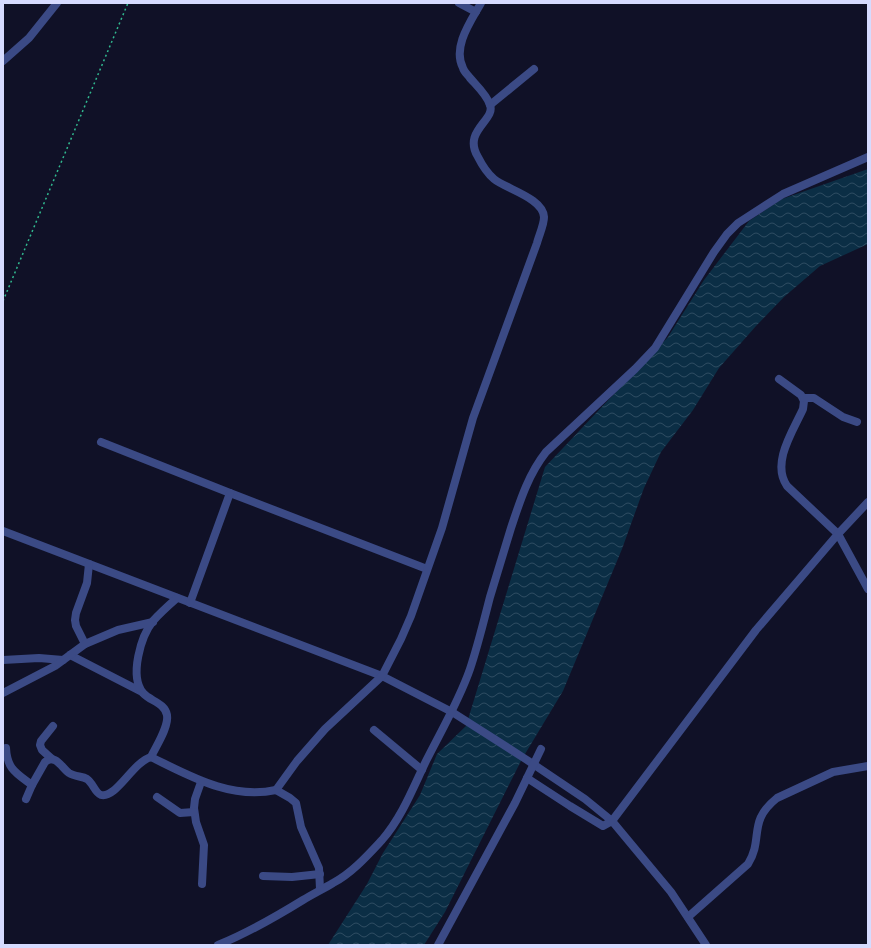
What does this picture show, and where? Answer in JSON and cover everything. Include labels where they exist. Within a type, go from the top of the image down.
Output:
[{"type":"street","points":[[3,61],[29,38],[57,3]]},
{"type":"street","points":[[459,3],[476,12]]},
{"type":"street","points":[[151,757],[202,782],[221,788],[252,793],[264,793],[276,790],[297,761],[316,739],[382,676],[411,616],[442,528],[473,418],[537,243],[544,217],[542,210],[525,195],[495,180],[488,173],[476,155],[474,138],[491,109],[490,105],[463,68],[459,56],[464,34],[481,3]]},
{"type":"street","points":[[490,105],[534,69]]},
{"type":"street","points":[[218,945],[229,941],[285,911],[320,889],[334,883],[364,859],[383,838],[395,821],[454,714],[470,668],[502,556],[520,502],[536,465],[546,452],[635,369],[655,348],[674,320],[714,252],[727,234],[738,223],[783,194],[868,158]]},
{"type":"street","points":[[779,379],[804,398],[814,398],[843,417],[858,422]]},
{"type":"street","points":[[804,398],[803,409],[783,455],[781,466],[783,479],[787,486],[838,534],[868,589]]},
{"type":"street","points":[[101,442],[427,569]]},
{"type":"street","points":[[190,603],[230,493]]},
{"type":"street","points":[[527,778],[603,826],[612,821],[756,630],[838,534],[868,502]]},
{"type":"street","points":[[3,530],[382,676],[454,714],[585,799],[612,821],[671,892],[706,945]]},
{"type":"street","points":[[85,644],[76,626],[75,620],[76,613],[87,583],[90,564]]},
{"type":"street","points":[[53,726],[41,740],[40,745],[42,750],[68,772],[87,779],[98,793],[106,796],[112,793],[142,761],[151,757],[164,728],[167,715],[162,705],[148,698],[142,692],[139,686],[136,669],[140,648],[153,622],[177,598]]},
{"type":"street","points":[[3,693],[55,666],[85,644],[118,630],[153,622]]},
{"type":"street","points":[[3,660],[66,658],[142,692]]},
{"type":"street","points":[[374,730],[422,770]]},
{"type":"street","points":[[6,748],[6,757],[10,766],[32,785]]},
{"type":"street","points":[[438,945],[515,803],[540,749]]},
{"type":"street","points":[[26,799],[45,762],[48,759],[52,759]]},
{"type":"street","points":[[688,917],[748,864],[754,853],[759,821],[764,811],[770,804],[778,798],[833,772],[868,766]]},
{"type":"street","points":[[202,782],[195,799],[194,812],[204,845],[202,884]]},
{"type":"street","points":[[276,790],[296,803],[301,827],[317,861],[320,874],[320,889]]},
{"type":"street","points":[[157,797],[180,813],[194,812]]},
{"type":"street","points":[[263,876],[292,877],[320,874]]},
{"type":"path","points":[[3,302],[128,3]]},
{"type":"water","points":[[868,169],[868,244],[820,266],[784,297],[719,368],[693,410],[661,452],[644,488],[622,549],[563,691],[522,759],[445,912],[424,945],[328,945],[367,884],[383,853],[420,795],[437,754],[466,726],[545,467],[668,337],[704,280],[749,221],[782,199]]}]
